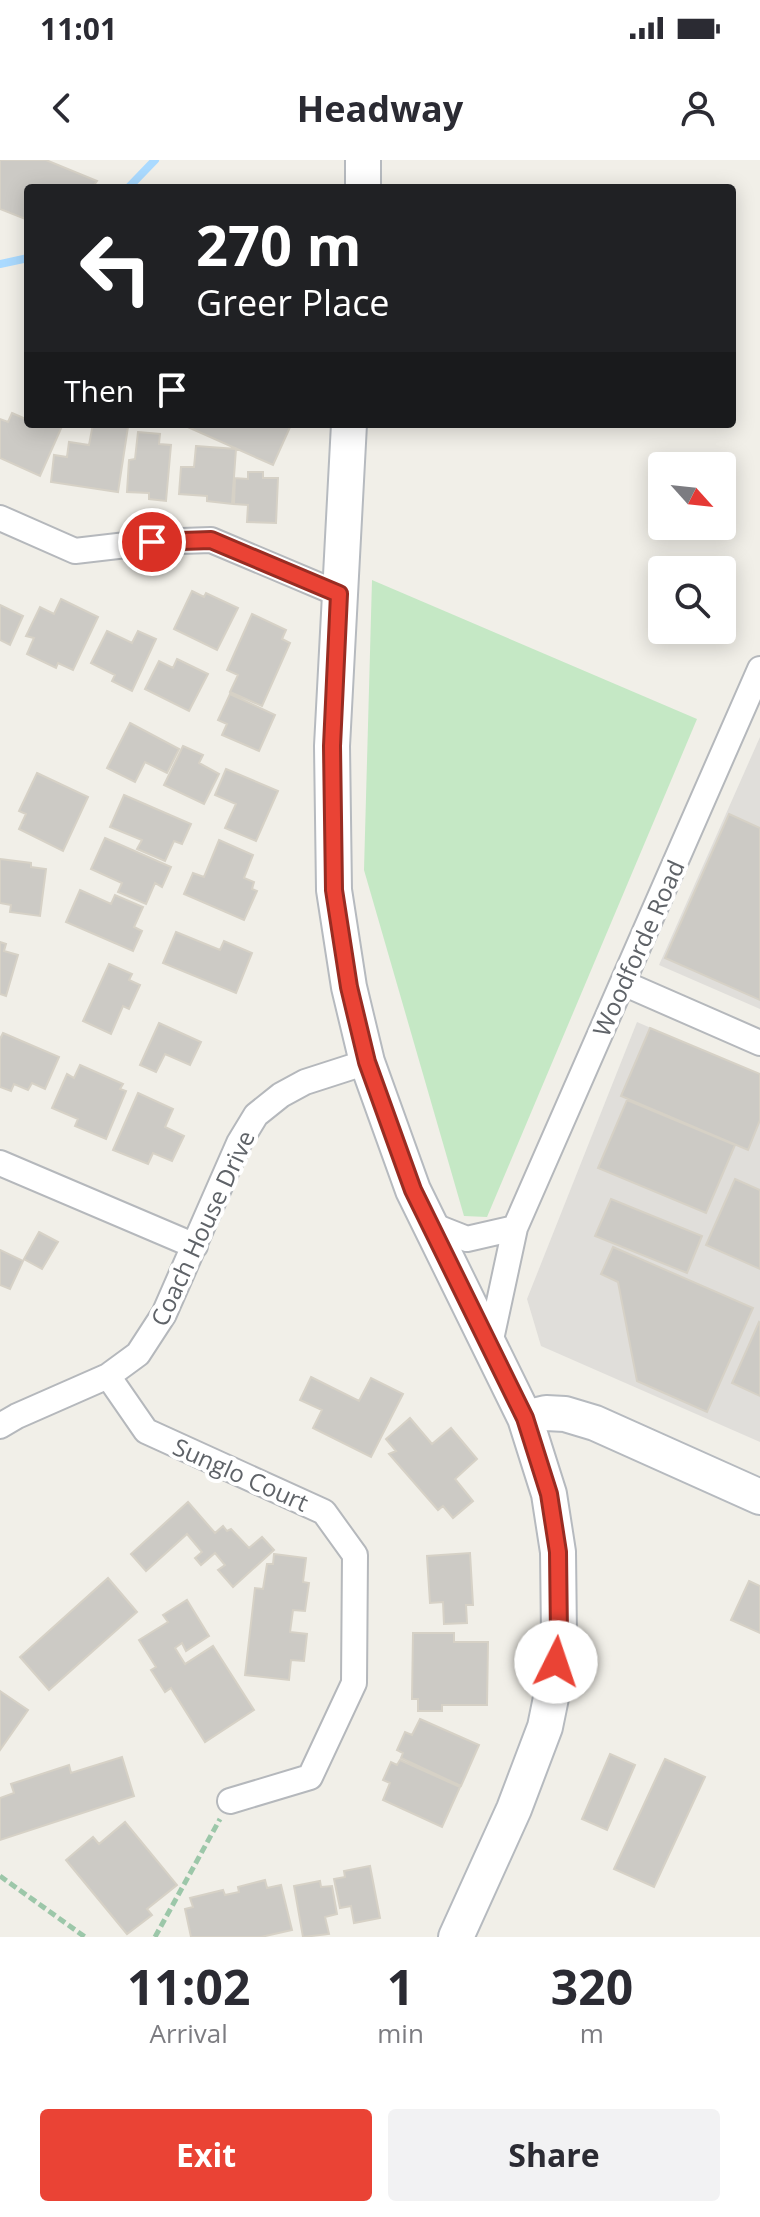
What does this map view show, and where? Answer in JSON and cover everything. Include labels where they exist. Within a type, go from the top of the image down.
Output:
[{"type":"main road","points":[[363,160],[363,184]]},
{"type":"main road","points":[[349,428],[332,746],[334,890],[349,987],[367,1062],[413,1190],[525,1418],[549,1494],[558,1552],[559,1636],[545,1727],[514,1809],[456,1937]]},
{"type":"main road","points":[[525,1418],[546,1413],[565,1414],[595,1423],[760,1497]]},
{"type":"street","points":[[0,518],[75,551],[152,542],[211,540],[339,594]]},
{"type":"street","name":"Woodforde Road","points":[[490,1344],[515,1228],[760,669]]},
{"type":"street","points":[[623,983],[760,1043]]},
{"type":"street","name":"Coach House Drive","points":[[0,1426],[108,1376],[138,1354],[164,1314],[239,1143],[256,1115],[281,1095],[305,1082],[367,1062]]},
{"type":"street","points":[[0,1163],[195,1246]]},
{"type":"street","points":[[429,1224],[467,1239],[515,1228]]},
{"type":"street","name":"Sunglo Court","points":[[108,1376],[146,1431],[324,1512],[355,1555],[354,1683],[310,1777],[230,1801]]},
{"type":"path","points":[[155,1937],[230,1801]]},
{"type":"path","points":[[0,1876],[85,1937]]},
{"type":"shaded area","points":[[760,737],[760,1009],[659,965]]},
{"type":"shaded area","points":[[637,1022],[760,1075],[760,1442],[541,1346],[527,1299]]},
{"type":"green space","points":[[372,580],[697,719],[487,1217],[464,1216],[364,870]]},
{"type":"building","points":[[0,160],[46,160],[97,181],[95,184],[24,184],[24,218],[0,209]]},
{"type":"building","points":[[12,413],[24,418],[24,428],[61,428],[40,476],[0,458],[0,419],[8,422]]},
{"type":"building","points":[[92,428],[128,428],[118,492],[51,482],[54,455],[67,457],[69,442],[89,445]]},
{"type":"building","points":[[190,428],[290,428],[273,465]]},
{"type":"building","points":[[138,432],[160,434],[159,444],[171,445],[166,501],[149,499],[149,493],[127,492],[129,460],[135,459]]},
{"type":"building","points":[[196,446],[236,449],[232,504],[207,501],[207,496],[179,494],[181,467],[194,467]]},
{"type":"building","points":[[248,472],[263,472],[263,478],[278,478],[276,523],[247,522],[248,505],[234,504],[235,478],[248,479]]},
{"type":"building","points":[[192,591],[204,597],[206,593],[238,608],[217,650],[174,629]]},
{"type":"building","points":[[61,599],[98,617],[73,670],[58,663],[56,668],[27,654],[34,638],[26,636],[40,607],[54,614]]},
{"type":"building","points":[[0,605],[23,616],[10,645],[0,640]]},
{"type":"building","points":[[252,614],[286,630],[282,639],[290,643],[262,706],[230,692],[238,675],[227,670]]},
{"type":"building","points":[[107,631],[132,643],[138,631],[156,639],[132,691],[112,681],[115,675],[91,663]]},
{"type":"building","points":[[177,659],[208,674],[189,711],[145,689],[159,661],[173,668]]},
{"type":"building","points":[[230,694],[275,715],[259,751],[222,735],[227,724],[218,720]]},
{"type":"building","points":[[130,723],[179,749],[167,773],[145,762],[135,782],[107,768]]},
{"type":"building","points":[[183,746],[203,755],[199,763],[219,774],[204,804],[164,785]]},
{"type":"building","points":[[226,769],[278,791],[256,841],[225,828],[236,804],[215,795]]},
{"type":"building","points":[[37,773],[88,797],[63,851],[19,829],[26,814],[19,811]]},
{"type":"building","points":[[124,795],[191,824],[182,844],[174,841],[165,861],[137,849],[142,840],[110,827]]},
{"type":"building","points":[[729,814],[760,828],[760,1000],[665,958]]},
{"type":"building","points":[[105,838],[171,867],[162,887],[155,883],[146,904],[118,892],[122,883],[91,869]]},
{"type":"building","points":[[219,840],[253,855],[244,878],[254,882],[252,889],[257,891],[244,920],[184,894],[193,873],[204,877]]},
{"type":"building","points":[[0,859],[31,863],[31,867],[46,869],[40,916],[10,912],[11,905],[0,903]]},
{"type":"building","points":[[80,890],[111,904],[115,895],[143,907],[134,927],[142,931],[133,951],[66,922]]},
{"type":"building","points":[[176,932],[220,950],[224,941],[252,953],[236,993],[163,963]]},
{"type":"building","points":[[0,942],[6,944],[4,951],[18,955],[6,996],[0,994]]},
{"type":"building","points":[[109,964],[132,974],[129,980],[140,985],[129,1009],[123,1006],[111,1034],[83,1021]]},
{"type":"building","points":[[159,1023],[201,1042],[190,1065],[165,1054],[156,1072],[140,1065]]},
{"type":"building","points":[[650,1028],[760,1074],[760,1120],[748,1150],[621,1096]]},
{"type":"building","points":[[3,1033],[59,1057],[45,1089],[32,1083],[28,1090],[14,1084],[11,1091],[0,1087],[0,1039]]},
{"type":"building","points":[[80,1065],[123,1084],[120,1089],[126,1091],[106,1139],[75,1126],[78,1119],[52,1108],[67,1074],[74,1078]]},
{"type":"building","points":[[138,1093],[173,1109],[165,1127],[184,1136],[172,1161],[153,1153],[148,1164],[113,1150]]},
{"type":"building","points":[[627,1100],[735,1145],[706,1213],[598,1168]]},
{"type":"building","points":[[735,1179],[760,1190],[760,1269],[706,1245]]},
{"type":"building","points":[[611,1199],[702,1236],[687,1273],[595,1236]]},
{"type":"building","points":[[39,1232],[58,1242],[42,1269],[24,1259]]},
{"type":"building","points":[[613,1247],[753,1308],[707,1412],[637,1381],[618,1282],[601,1274]]},
{"type":"building","points":[[0,1250],[23,1261],[10,1289],[0,1285]]},
{"type":"building","points":[[760,1323],[760,1396],[732,1383]]},
{"type":"building","points":[[311,1377],[359,1401],[371,1378],[403,1394],[371,1457],[313,1428],[322,1410],[300,1400]]},
{"type":"building","points":[[410,1418],[432,1444],[451,1428],[477,1459],[455,1479],[473,1501],[453,1518],[443,1506],[438,1510],[389,1454],[396,1451],[386,1439]]},
{"type":"building","points":[[188,1502],[215,1533],[223,1526],[227,1531],[231,1529],[249,1548],[262,1537],[274,1550],[233,1587],[218,1570],[225,1565],[215,1553],[201,1565],[195,1558],[202,1552],[187,1534],[146,1571],[131,1554]]},
{"type":"building","points":[[470,1553],[473,1605],[466,1605],[467,1623],[444,1624],[443,1602],[430,1603],[427,1556]]},
{"type":"building","points":[[274,1554],[306,1558],[303,1582],[309,1583],[305,1611],[293,1610],[290,1632],[307,1634],[304,1661],[291,1660],[289,1680],[245,1675],[255,1588],[263,1589],[267,1564],[273,1564]]},
{"type":"building","points":[[108,1578],[137,1612],[49,1690],[20,1657]]},
{"type":"building","points":[[749,1581],[760,1586],[760,1633],[731,1620]]},
{"type":"building","points":[[187,1600],[209,1636],[186,1651],[182,1643],[175,1648],[185,1664],[213,1646],[254,1710],[205,1742],[171,1688],[165,1692],[151,1670],[156,1667],[139,1640],[168,1622],[163,1615]]},
{"type":"building","points":[[413,1633],[454,1633],[454,1642],[488,1642],[487,1705],[442,1705],[442,1711],[418,1711],[418,1699],[412,1699]]},
{"type":"building","points":[[0,1691],[28,1710],[0,1750]]},
{"type":"building","points":[[420,1719],[479,1745],[461,1786],[401,1758],[403,1753],[397,1750],[405,1732],[412,1735]]},
{"type":"building","points":[[610,1754],[635,1765],[607,1830],[582,1819]]},
{"type":"building","points":[[122,1757],[134,1796],[0,1840],[0,1798],[14,1793],[11,1784],[69,1765],[71,1773]]},
{"type":"building","points":[[665,1759],[705,1777],[654,1887],[614,1869]]},
{"type":"building","points":[[400,1760],[460,1787],[442,1827],[383,1800],[390,1783],[383,1780],[391,1762],[397,1765]]},
{"type":"building","points":[[125,1822],[177,1885],[147,1909],[152,1915],[127,1934],[66,1860],[93,1837],[99,1844]]},
{"type":"building","points":[[370,1866],[380,1918],[354,1923],[351,1906],[340,1908],[334,1879],[345,1877],[344,1871]]},
{"type":"building","points":[[265,1880],[267,1888],[281,1885],[292,1930],[261,1937],[191,1937],[185,1909],[193,1907],[190,1898],[223,1890],[225,1895],[239,1892],[238,1887]]},
{"type":"building","points":[[320,1881],[321,1887],[332,1886],[337,1914],[325,1917],[329,1934],[303,1937],[294,1886]]},
{"type":"waterway","points":[[132,184],[155,160]]},
{"type":"waterway","points":[[0,264],[24,259]]},
{"type":"route","points":[[152,542],[211,540],[339,594],[332,746],[334,890],[349,987],[367,1062],[413,1190],[525,1418],[549,1494],[558,1552],[559,1636],[556,1662]]}]
